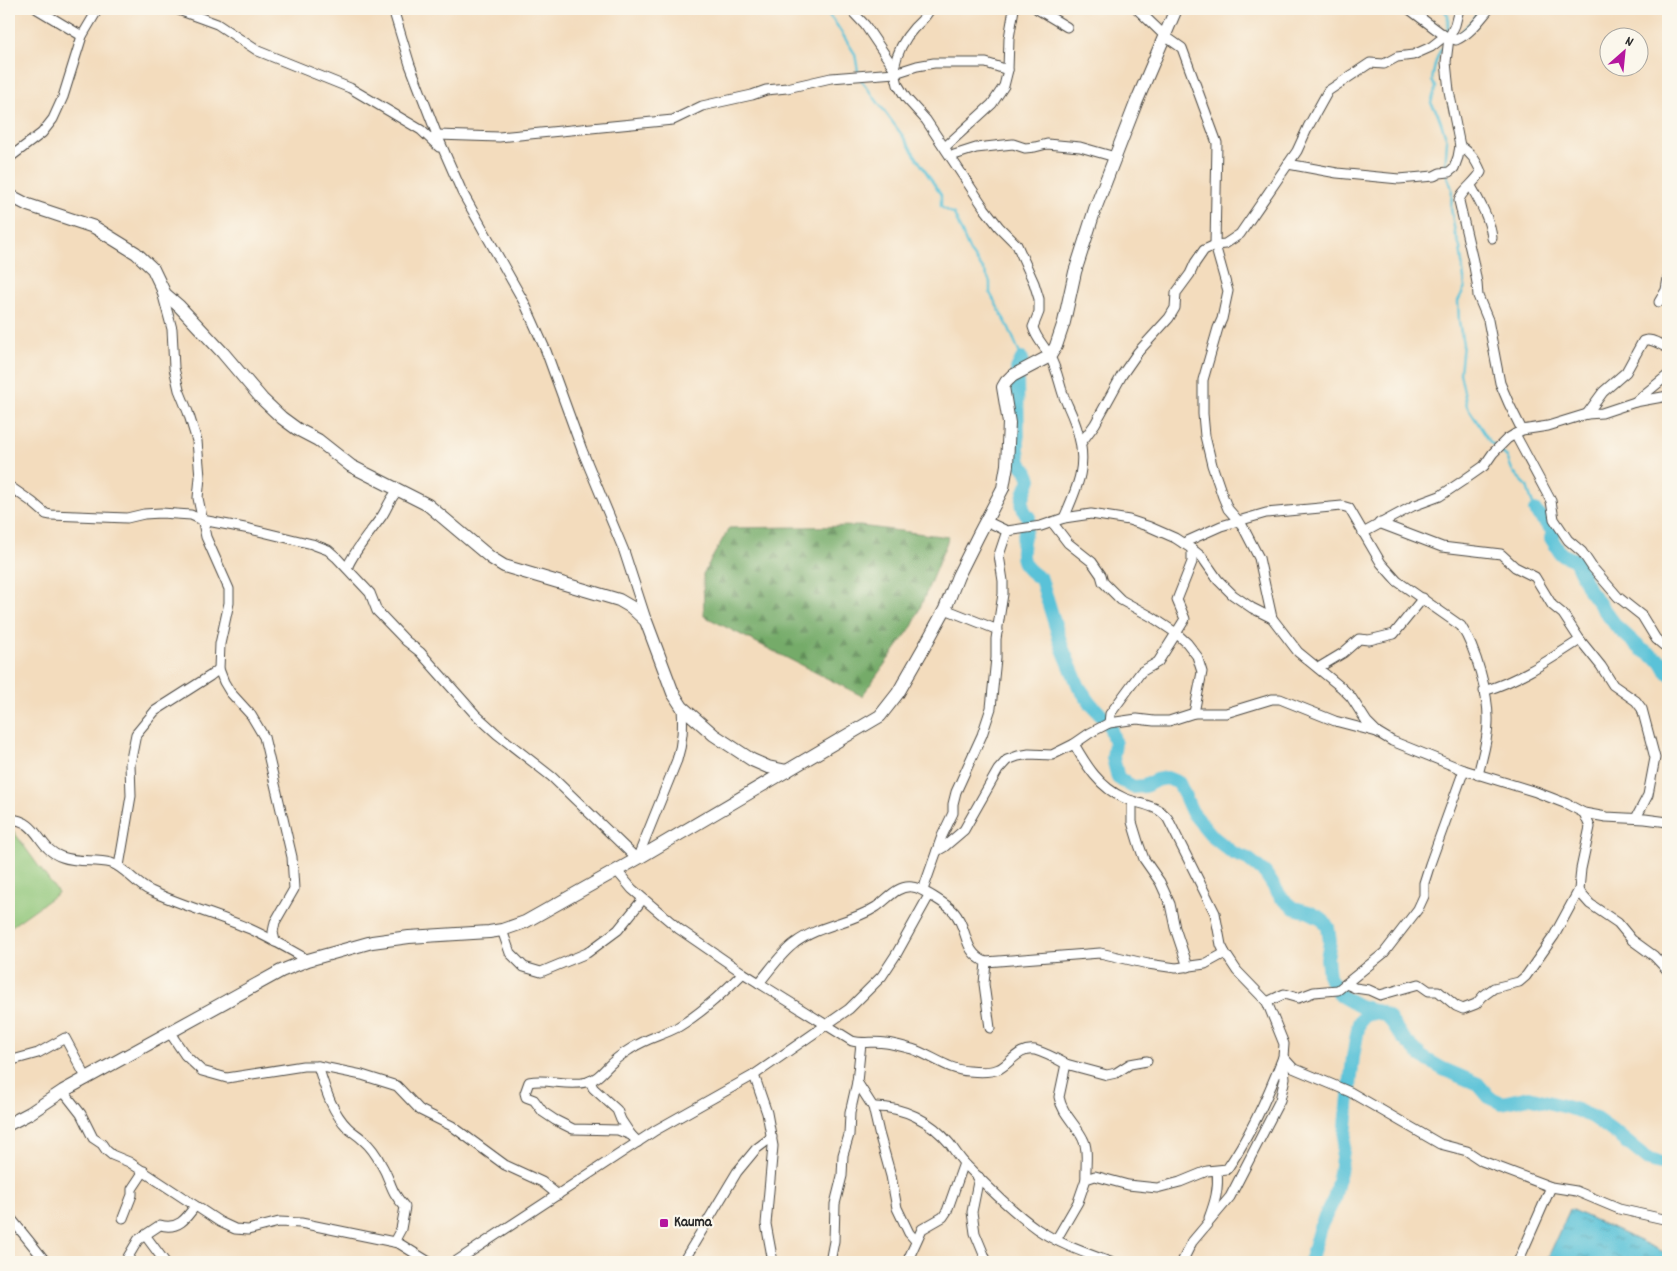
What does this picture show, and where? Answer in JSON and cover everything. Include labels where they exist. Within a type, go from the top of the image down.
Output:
[{"type":"street","points":[[37,9],[82,36]]},
{"type":"street","points":[[9,158],[42,134],[53,119],[63,97],[82,36],[98,9]]},
{"type":"street","points":[[176,9],[217,24],[258,51],[350,88],[428,135],[446,156]]},
{"type":"street","points":[[393,9],[410,65],[437,135],[462,192],[525,304],[546,351],[582,450],[624,551],[672,692],[682,707],[714,735],[752,760],[768,767],[786,771]]},
{"type":"street","points":[[850,9],[865,25],[895,71]]},
{"type":"street","points":[[930,9],[904,41],[897,56],[895,71],[898,85],[945,147],[985,209],[1017,245],[1034,283],[1039,299],[1039,312],[1033,327],[1034,333],[1050,356],[1081,443],[1083,462],[1080,478],[1064,518]]},
{"type":"street","points":[[945,147],[992,104],[1004,86],[1008,70],[1009,38],[1014,9]]},
{"type":"street","points":[[1037,9],[1067,27]]},
{"type":"street","points":[[1137,9],[1165,36],[1182,48],[1217,143],[1216,245],[1228,292],[1222,319],[1203,380],[1203,414],[1212,465],[1228,509],[1242,525],[1259,558],[1272,618],[1298,652],[1351,697],[1361,715],[1377,732]]},
{"type":"street","points":[[9,1124],[30,1113],[63,1091],[282,971],[308,960],[372,942],[409,937],[502,930],[525,922],[617,871],[867,725],[884,712],[908,678],[1003,488],[1006,475],[1010,424],[1003,387],[1006,382],[1017,374],[1050,356],[1061,335],[1071,286],[1083,243],[1115,157],[1176,9]]},
{"type":"street","points":[[1409,9],[1447,37],[1456,40],[1464,36],[1489,9]]},
{"type":"street","points":[[1081,443],[1095,424],[1122,375],[1138,352],[1170,318],[1175,308],[1176,293],[1204,250],[1216,245],[1225,244],[1240,234],[1297,151],[1330,88],[1370,64],[1384,64],[1397,57],[1413,55],[1431,47],[1447,37],[1455,25],[1459,9]]},
{"type":"street","points":[[1288,164],[1329,172],[1400,179],[1434,176],[1454,168],[1460,146],[1449,90],[1446,62],[1450,43],[1447,37]]},
{"type":"street","points":[[437,135],[494,137],[673,120],[702,106],[766,90],[787,88],[831,78],[895,71],[917,66],[954,62],[986,63],[1008,70]]},
{"type":"street","points":[[951,156],[976,148],[1013,144],[1025,148],[1047,144],[1080,146],[1115,157]]},
{"type":"street","points":[[1460,146],[1470,153],[1477,162],[1481,172],[1476,180],[1460,196],[1459,201],[1474,261],[1478,296],[1488,320],[1496,368],[1519,432],[1551,501],[1554,520],[1568,540],[1582,552],[1592,567],[1618,597],[1642,616],[1656,639],[1668,649]]},
{"type":"street","points":[[1470,186],[1484,209],[1491,227],[1492,238]]},
{"type":"street","points":[[9,195],[28,205],[84,223],[110,236],[149,264],[156,275],[172,329],[174,368],[179,390],[197,441],[200,476],[198,498],[202,520],[206,537],[229,589],[230,596],[220,644],[219,669],[230,692],[261,729],[292,857],[294,889],[275,922],[274,942]]},
{"type":"street","points":[[1659,302],[1666,290],[1668,278]]},
{"type":"street","points":[[160,287],[282,418],[297,429],[318,440],[351,466],[428,505],[491,558],[504,566],[515,571],[536,575],[619,600],[632,606],[646,620]]},
{"type":"street","points":[[1587,414],[1603,392],[1626,372],[1643,341],[1647,339],[1652,340],[1668,348]]},
{"type":"street","points":[[1635,402],[1668,375]]},
{"type":"street","points":[[1363,533],[1413,506],[1440,496],[1484,466],[1500,445],[1519,432],[1548,426],[1587,414],[1602,413],[1635,402],[1668,396]]},
{"type":"street","points":[[9,486],[46,514],[51,515],[127,518],[161,513],[192,515],[202,520],[250,529],[321,547],[336,557],[347,568],[370,593],[382,616],[406,641],[420,652],[475,714],[497,734],[552,777],[637,859]]},
{"type":"street","points":[[347,568],[394,494],[399,490]]},
{"type":"street","points":[[1183,543],[1237,520],[1266,513],[1342,506],[1349,508],[1381,563],[1397,580],[1462,626],[1468,637],[1477,657],[1488,720],[1485,746],[1478,774]]},
{"type":"street","points":[[986,521],[1006,531],[1024,529],[1064,518],[1092,514],[1105,515],[1150,526],[1192,549],[1202,557],[1225,588],[1233,595],[1252,608],[1272,618]]},
{"type":"street","points":[[1052,522],[1068,543],[1092,562],[1101,575],[1103,582],[1121,600],[1176,633],[1197,656],[1202,672],[1194,713]]},
{"type":"street","points":[[1379,523],[1442,546],[1501,554],[1515,567],[1535,577],[1552,605],[1562,614],[1613,685],[1636,701],[1642,709],[1655,758],[1648,795],[1636,818]]},
{"type":"street","points":[[455,1262],[558,1195],[635,1138],[754,1075],[849,1009],[882,976],[926,893],[937,851],[953,813],[956,792],[982,735],[991,708],[1003,594],[1000,555],[1006,531]]},
{"type":"street","points":[[1109,723],[1110,714],[1141,672],[1158,662],[1185,618],[1177,600],[1192,562],[1192,549]]},
{"type":"street","points":[[1318,668],[1343,653],[1359,639],[1369,640],[1394,634],[1423,598]]},
{"type":"street","points":[[944,609],[998,630]]},
{"type":"street","points":[[1484,691],[1522,677],[1580,640]]},
{"type":"street","points":[[119,866],[132,796],[130,764],[136,734],[155,710],[219,669]]},
{"type":"street","points":[[937,851],[964,830],[998,770],[1007,760],[1029,754],[1052,755],[1109,723],[1137,719],[1154,722],[1169,721],[1194,713],[1226,712],[1264,701],[1280,699],[1335,721],[1377,732],[1407,748],[1464,770],[1536,792],[1584,813],[1606,817],[1668,822]]},
{"type":"street","points":[[637,859],[682,744],[684,729],[682,707]]},
{"type":"street","points":[[1074,744],[1088,768],[1122,798],[1154,807],[1163,812],[1168,819],[1215,913],[1221,945],[1225,953],[1237,971],[1267,1002],[1284,1044],[1285,1078],[1280,1100],[1230,1197],[1192,1242],[1182,1262]]},
{"type":"street","points":[[1267,1002],[1284,994],[1298,998],[1314,992],[1338,990],[1384,953],[1418,909],[1424,896],[1424,884],[1430,864],[1464,770]]},
{"type":"street","points":[[1132,801],[1132,822],[1139,845],[1144,859],[1160,882],[1170,904],[1174,928],[1188,967]]},
{"type":"street","points":[[1584,813],[1588,821],[1589,834],[1581,869],[1580,890],[1582,895],[1590,904],[1618,923],[1632,940],[1654,956],[1668,971]]},
{"type":"street","points":[[9,819],[20,820],[29,824],[52,852],[60,857],[89,862],[111,863],[119,866],[131,878],[150,891],[250,929],[308,960]]},
{"type":"street","points":[[617,871],[643,898],[679,929],[743,973],[843,1036],[861,1043],[886,1043],[914,1050],[945,1065],[966,1071],[987,1072],[996,1070],[1004,1066],[1017,1054],[1034,1050],[1066,1064],[1107,1075],[1116,1073],[1130,1064],[1147,1061]]},
{"type":"street","points":[[759,982],[794,943],[806,936],[875,907],[900,889],[911,886],[926,893],[954,912],[962,926],[971,950],[977,958],[986,962],[1100,954],[1176,968],[1205,964],[1225,953]]},
{"type":"street","points":[[1346,984],[1380,995],[1419,984],[1429,991],[1438,990],[1456,1006],[1463,1009],[1476,1004],[1494,988],[1519,982],[1526,976],[1554,936],[1580,890]]},
{"type":"street","points":[[502,930],[510,953],[524,967],[541,972],[587,953],[618,930],[643,898]]},
{"type":"street","points":[[986,962],[984,984],[990,1028]]},
{"type":"street","points":[[635,1138],[618,1130],[573,1129],[555,1120],[543,1112],[534,1100],[526,1097],[524,1093],[529,1082],[564,1084],[590,1081],[596,1078],[612,1062],[644,1040],[659,1036],[694,1016],[743,973]]},
{"type":"street","points":[[170,1033],[185,1055],[202,1071],[227,1078],[303,1066],[318,1066],[397,1086],[420,1110],[452,1126],[505,1165],[542,1182],[558,1195]]},
{"type":"street","points":[[9,1061],[38,1053],[66,1038],[87,1079]]},
{"type":"street","points":[[830,1262],[834,1241],[835,1204],[842,1176],[843,1155],[849,1135],[850,1113],[858,1082],[861,1043]]},
{"type":"street","points":[[1086,1179],[1095,1176],[1128,1185],[1156,1188],[1180,1182],[1207,1171],[1227,1169],[1259,1114],[1283,1057]]},
{"type":"street","points":[[1283,1057],[1293,1068],[1350,1092],[1440,1144],[1467,1151],[1482,1160],[1551,1187],[1576,1191],[1619,1209],[1668,1220]]},
{"type":"street","points":[[1056,1240],[1078,1202],[1086,1179],[1085,1144],[1083,1138],[1065,1114],[1059,1097],[1066,1064]]},
{"type":"street","points":[[318,1066],[324,1086],[338,1116],[349,1130],[363,1140],[375,1154],[382,1164],[392,1191],[406,1207],[394,1242]]},
{"type":"street","points":[[754,1075],[767,1113],[772,1137],[773,1158],[766,1224],[773,1262]]},
{"type":"street","points":[[590,1081],[593,1088],[617,1110],[621,1120],[635,1138]]},
{"type":"street","points":[[858,1082],[873,1107],[891,1176],[897,1208],[909,1233],[916,1241]]},
{"type":"street","points":[[63,1091],[81,1114],[93,1138],[102,1144],[106,1150],[144,1171],[220,1222],[235,1229],[248,1230],[259,1229],[269,1224],[301,1223],[394,1242],[429,1262]]},
{"type":"street","points":[[873,1107],[886,1106],[902,1110],[925,1122],[949,1143],[964,1163],[1036,1228],[1056,1240],[1100,1260],[1110,1262]]},
{"type":"street","points":[[682,1262],[723,1193],[746,1159],[762,1142],[772,1137]]},
{"type":"street","points":[[907,1262],[922,1229],[943,1217],[964,1163]]},
{"type":"street","points":[[124,1218],[132,1194],[132,1188],[144,1171]]},
{"type":"street","points":[[1208,1221],[1217,1197],[1218,1183],[1216,1171]]},
{"type":"street","points":[[979,1177],[972,1212],[975,1233],[987,1262]]},
{"type":"street","points":[[1518,1262],[1551,1187]]},
{"type":"street","points":[[125,1262],[138,1240],[160,1225],[167,1227],[177,1226],[195,1206]]},
{"type":"street","points":[[9,1216],[46,1262]]},
{"type":"street","points":[[145,1235],[165,1262]]},
{"type":"green space","points":[[860,526],[949,537],[913,625],[862,696],[704,616],[703,574],[729,528]]},
{"type":"green space","points":[[11,828],[58,893],[9,928],[9,829]]},
{"type":"water","points":[[1570,1209],[1668,1254],[1668,1262],[1546,1262]]},
{"type":"waterway","points":[[824,9],[855,54],[859,77],[902,135],[941,195],[941,207],[954,214],[970,252],[990,282],[990,293],[1009,328],[1022,359]]},
{"type":"waterway","points":[[1443,9],[1448,15],[1448,32]]},
{"type":"waterway","points":[[1461,33],[1480,9]]},
{"type":"waterway","points":[[1446,44],[1440,51],[1435,66],[1432,81],[1436,87],[1431,103],[1438,114],[1447,140],[1445,170],[1452,189],[1451,208],[1455,233],[1460,247],[1465,287],[1458,301],[1463,344],[1460,373],[1467,406],[1490,442],[1495,446]]},
{"type":"waterway","points":[[1022,359],[1017,369],[1018,450],[1020,463],[1030,479],[1022,503],[1029,517],[1023,540],[1022,558],[1027,568],[1041,579],[1062,647],[1079,687],[1091,704],[1109,723],[1115,743],[1113,758],[1118,778],[1133,787],[1145,786],[1156,780],[1167,778],[1179,783],[1192,812],[1213,837],[1233,853],[1248,859],[1265,873],[1281,897],[1294,908],[1321,918],[1328,927],[1330,942],[1327,958],[1329,977],[1341,996],[1359,1006],[1379,1012],[1389,1018],[1402,1037],[1422,1057],[1443,1069],[1478,1084],[1489,1097],[1502,1103],[1529,1097],[1577,1110],[1596,1119],[1649,1160],[1668,1165]]},
{"type":"waterway","points":[[1499,450],[1507,457],[1513,472],[1527,486],[1535,511]]},
{"type":"waterway","points":[[1535,511],[1554,532],[1551,538],[1561,554],[1575,560],[1589,590],[1617,627],[1641,649],[1662,662],[1668,673]]},
{"type":"waterway","points":[[1310,1262],[1320,1227],[1334,1199],[1340,1172],[1353,1057],[1359,1023],[1365,1015],[1379,1012]]},
{"type":"place","name":"Kauma","points":[[664,1223]]}]
